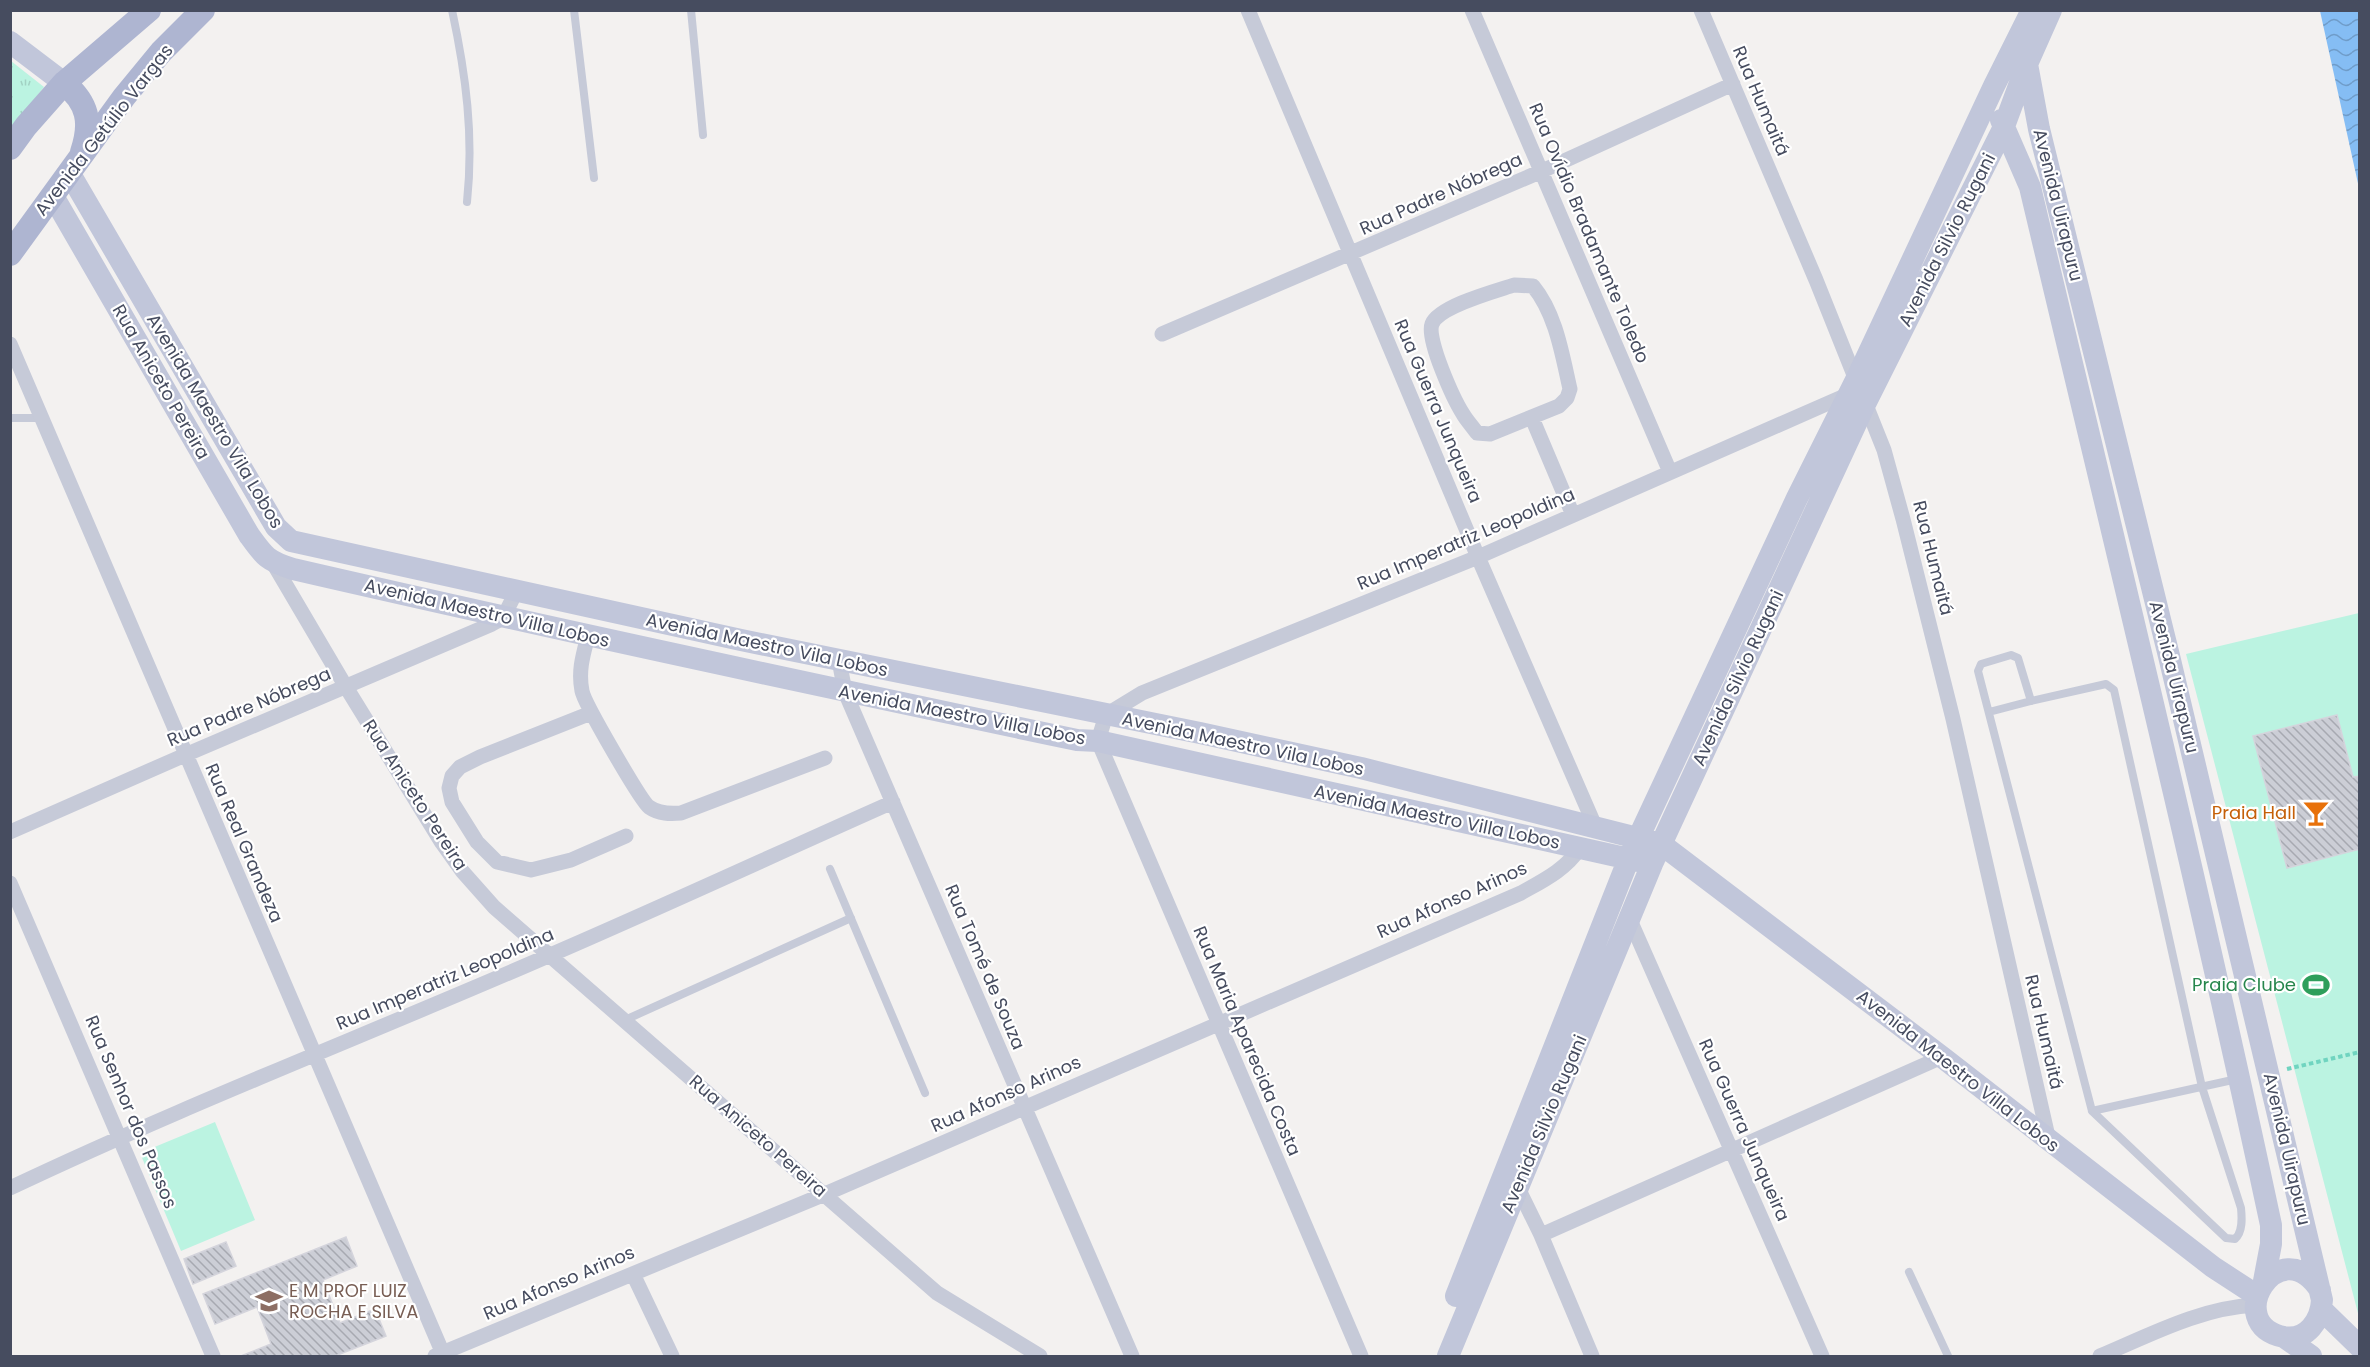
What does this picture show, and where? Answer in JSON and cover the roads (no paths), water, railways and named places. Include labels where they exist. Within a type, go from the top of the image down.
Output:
[{"type":"main road","points":[[10,148],[64,83],[149,10]]},
{"type":"main road","name":"Avenida Getúlio Vargas","points":[[10,254],[124,98],[161,52],[203,10]]},
{"type":"main road","points":[[64,83],[78,94],[85,108],[87,133],[75,167]]},
{"type":"street","name":"Rua Guerra Junqueira","points":[[1248,10],[1478,557],[1595,826]]},
{"type":"street","name":"Rua Ovídio Bradamante Toledo","points":[[1472,10],[1670,472]]},
{"type":"street","name":"Rua Humaitá","points":[[1701,10],[1857,392],[1884,450],[1955,730],[2049,1141]]},
{"type":"street","name":"Avenida Silvio Rugani","points":[[1432,1356],[1630,920],[1652,864],[1857,392],[1994,86],[2032,10]]},
{"type":"street","name":"Avenida Silvio Rugani","points":[[1448,1356],[1629,858],[1797,498],[2003,129],[2026,64],[2051,10]]},
{"type":"street","points":[[10,42],[64,83]]},
{"type":"street","name":"Avenida Uirapuru","points":[[2026,64],[2039,129],[2169,656],[2321,1300]]},
{"type":"street","name":"Rua Padre Nóbrega","points":[[1162,334],[1542,171],[1733,84]]},
{"type":"street","name":"Avenida Uirapuru","points":[[1994,86],[2003,129],[2030,187],[2143,661],[2271,1225],[2271,1244],[2258,1294]]},
{"type":"street","name":"Avenida Maestro Vila Lobos","points":[[75,167],[232,452],[276,527],[291,541],[839,660],[1361,768],[1661,844]]},
{"type":"street","name":"Rua Aniceto Pereira","points":[[53,196],[249,535],[273,563],[346,687],[442,843],[462,871],[494,907],[549,956],[937,1293],[1040,1356]]},
{"type":"street","points":[[1514,285],[1533,286],[1544,299],[1570,389],[1567,398],[1559,406],[1532,418],[1490,434],[1477,433],[1463,414],[1431,336],[1432,324],[1442,313],[1480,296],[1514,285]]},
{"type":"street","name":"Rua Real Grandeza","points":[[10,344],[315,1055],[440,1355]]},
{"type":"street","name":"Rua Imperatriz Leopoldina","points":[[1106,715],[1142,693],[1478,557],[1857,392]]},
{"type":"street","points":[[1532,418],[1573,515]]},
{"type":"street","points":[[208,465],[232,452]]},
{"type":"street","name":"Avenida Maestro Villa Lobos","points":[[273,563],[503,618],[1077,740],[1098,741],[1371,804],[1652,864]]},
{"type":"street","points":[[503,618],[517,590]]},
{"type":"street","name":"Rua Padre Nóbrega","points":[[10,832],[503,618]]},
{"type":"street","points":[[588,636],[579,669],[582,694],[591,713],[648,806],[665,814],[681,813],[825,758]]},
{"type":"street","points":[[2143,661],[2169,656]]},
{"type":"street","name":"Rua Tomé de Souza","points":[[839,660],[845,692],[1132,1356]]},
{"type":"street","points":[[591,713],[460,767],[452,776],[449,788],[452,802],[477,842],[497,862],[531,870],[571,860],[626,836]]},
{"type":"street","points":[[1098,741],[1106,715]]},
{"type":"street","name":"Rua Maria Aparecida Costa","points":[[1098,741],[1361,1356]]},
{"type":"street","name":"Rua Imperatriz Leopoldina","points":[[10,1188],[120,1136],[549,956],[893,802]]},
{"type":"street","name":"Avenida Maestro Villa Lobos","points":[[1661,844],[1942,1057],[2212,1267],[2258,1294]]},
{"type":"street","name":"Rua Afonso Arinos","points":[[440,1355],[825,1194],[1521,893],[1564,867],[1580,848]]},
{"type":"street","name":"Rua Senhor dos Passos","points":[[10,883],[213,1356]]},
{"type":"street","name":"Rua Guerra Junqueira","points":[[1630,920],[1822,1356]]},
{"type":"street","points":[[1541,1234],[1942,1057]]},
{"type":"street","points":[[1513,1177],[1541,1234],[1592,1356]]},
{"type":"street","points":[[2100,1356],[2258,1294],[2272,1274],[2283,1270],[2294,1270],[2314,1281],[2321,1300],[2360,1347]]},
{"type":"street","points":[[633,1274],[672,1356]]},
{"type":"street","points":[[2258,1294],[2259,1320],[2270,1331],[2284,1337],[2311,1356]]},
{"type":"street","points":[[2284,1337],[2301,1335],[2314,1325],[2321,1300]]},
{"type":"lane","points":[[452,10],[466,85],[470,129],[471,163],[467,202]]},
{"type":"lane","points":[[574,10],[594,178]]},
{"type":"lane","points":[[692,10],[703,135]]},
{"type":"lane","points":[[10,418],[42,418]]},
{"type":"lane","points":[[1989,712],[2106,684],[2115,690],[2202,1087],[2241,1208],[2239,1236],[2235,1239],[2226,1238],[2092,1111],[1989,712],[1979,667],[2011,655],[2018,658],[2031,701]]},
{"type":"lane","points":[[830,869],[925,1093]]},
{"type":"lane","points":[[625,1020],[851,918]]},
{"type":"lane","points":[[2092,1111],[2239,1079]]},
{"type":"lane","points":[[1909,1272],[1948,1356]]},
{"type":"water","points":[[2320,11],[2359,11],[2359,188]]},
{"type":"place","name":"Praia Hall","points":[[2316,813]]},
{"type":"place","name":"Praia Clube","points":[[2316,985]]},
{"type":"place","name":"E M PROF LUIZ ROCHA E SILVA","points":[[269,1301]]}]
